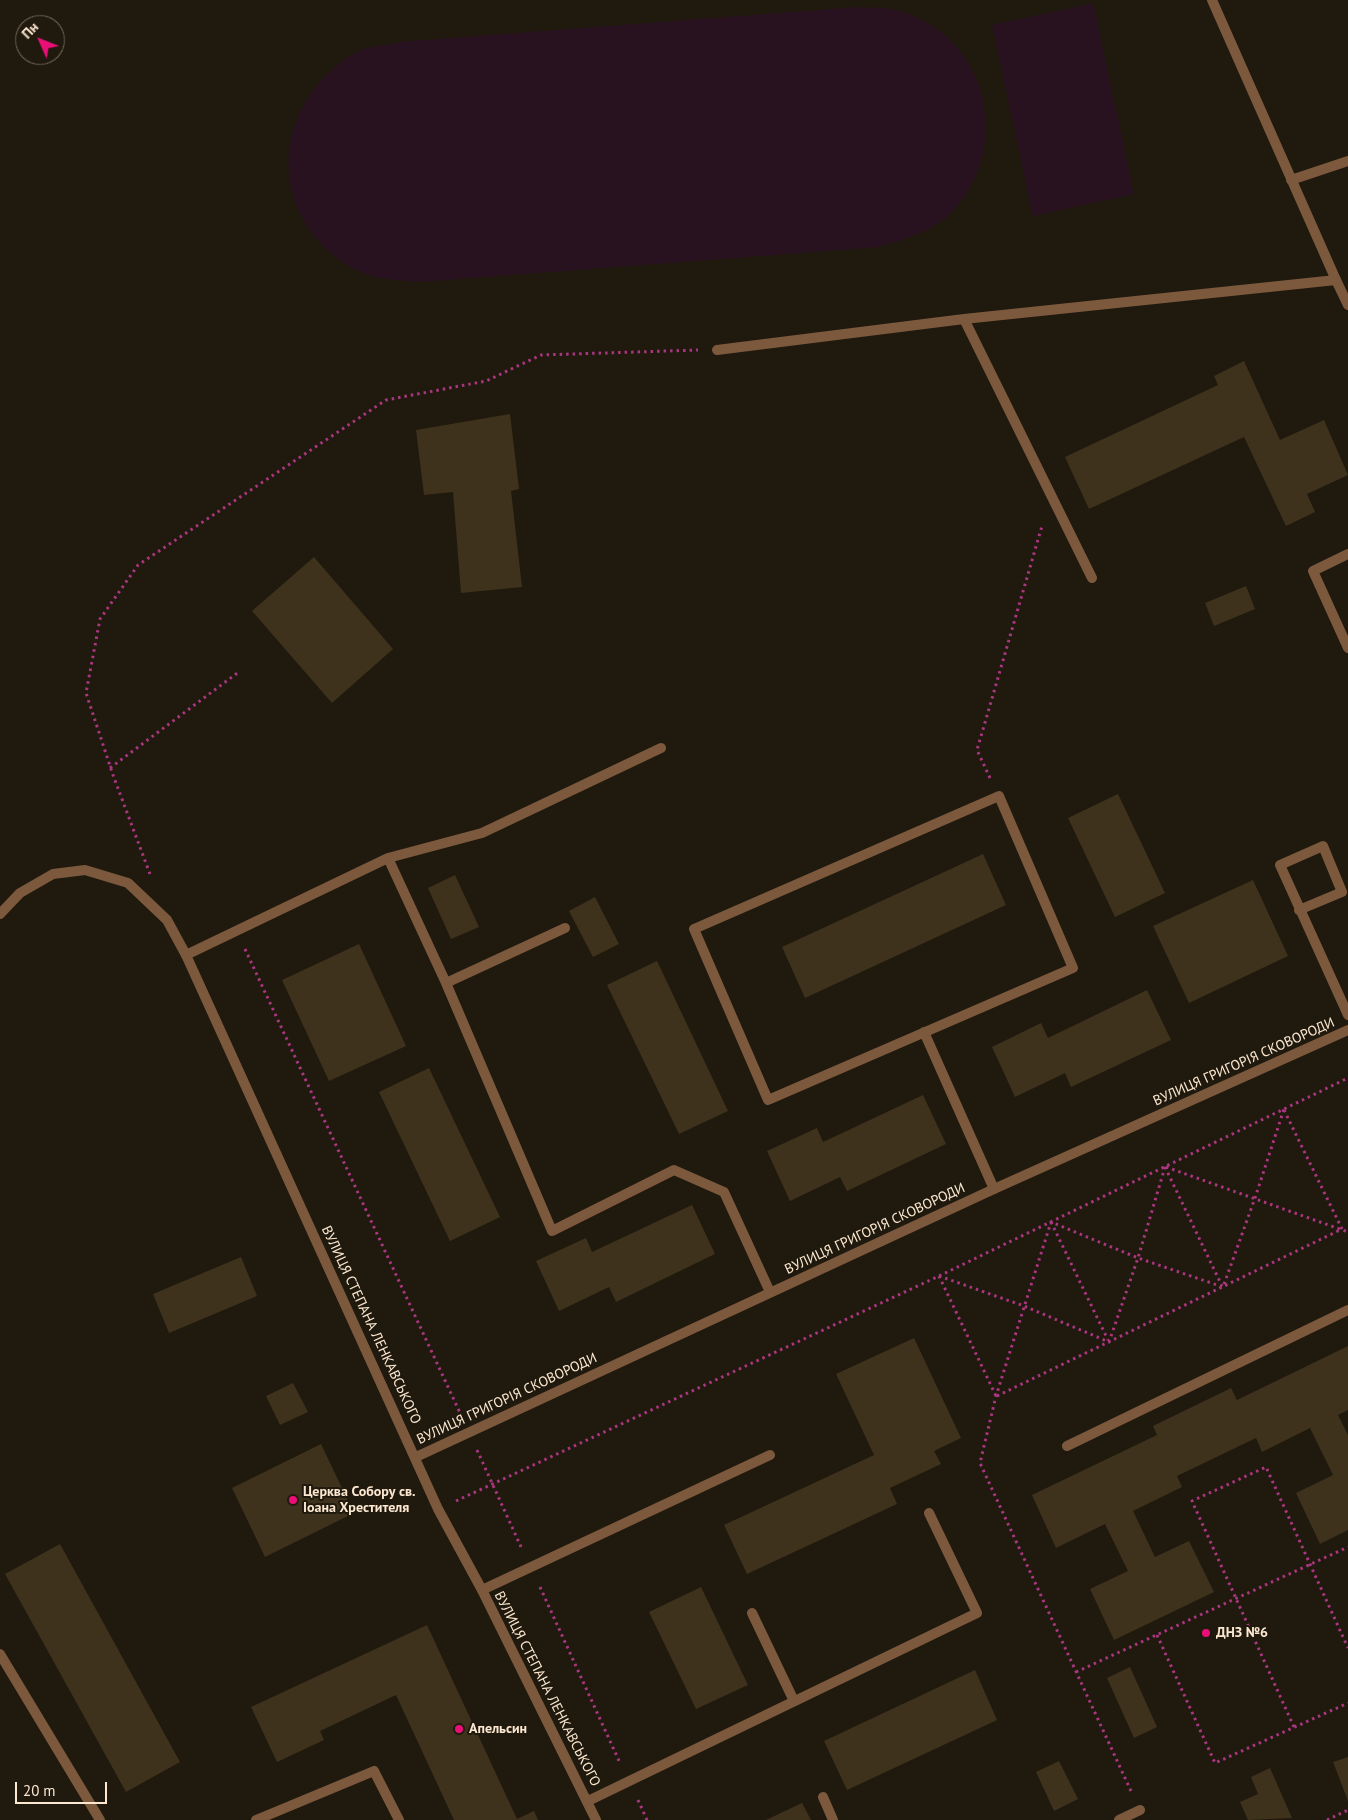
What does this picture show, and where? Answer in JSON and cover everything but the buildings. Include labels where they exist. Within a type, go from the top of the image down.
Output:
[{"type":"street","points":[[1212,0],[1348,305]]},
{"type":"street","points":[[1291,180],[1348,161]]},
{"type":"street","points":[[722,349],[964,319],[1336,280]]},
{"type":"street","points":[[964,319],[1092,578]]},
{"type":"street","points":[[1348,554],[1313,571],[1348,648]]},
{"type":"street","points":[[186,955],[388,858],[482,833],[661,748]]},
{"type":"street","points":[[999,796],[1073,968],[924,1032],[768,1100],[694,929],[999,796]]},
{"type":"street","points":[[1299,910],[1342,892],[1323,846],[1280,865],[1299,910],[1348,1015]]},
{"type":"street","points":[[388,858],[446,983],[552,1230],[674,1170],[724,1192],[770,1292]]},
{"type":"street","name":"ВУЛИЦЯ СТЕПАНА ЛЕНКАВСЬКОГО","points":[[0,914],[20,893],[53,874],[85,870],[128,883],[167,920],[186,955],[416,1457],[438,1509],[482,1590],[596,1820]]},
{"type":"street","points":[[446,983],[565,928]]},
{"type":"street","name":"ВУЛИЦЯ ГРИГОРІЯ СКОВОРОДИ","points":[[416,1457],[770,1292],[1348,1030]]},
{"type":"street","points":[[924,1032],[994,1190]]},
{"type":"street","points":[[1067,1446],[1348,1310]]},
{"type":"street","points":[[482,1590],[770,1455]]},
{"type":"street","points":[[588,1801],[977,1613],[929,1513]]},
{"type":"street","points":[[752,1613],[794,1702]]},
{"type":"street","points":[[0,1654],[100,1820]]},
{"type":"street","points":[[256,1820],[374,1771],[399,1820]]},
{"type":"street","points":[[823,1797],[833,1820]]},
{"type":"street","points":[[1119,1820],[1140,1810]]},
{"type":"path","points":[[153,884],[110,768],[86,693],[100,619],[138,565],[386,400],[486,381],[541,355],[722,349]]},
{"type":"path","points":[[999,796],[977,750],[1051,494]]},
{"type":"path","points":[[110,768],[240,671]]},
{"type":"path","points":[[237,931],[647,1820]]},
{"type":"path","points":[[438,1509],[939,1276],[1348,1078]]},
{"type":"path","points":[[1223,1287],[1284,1109]]},
{"type":"path","points":[[1284,1109],[1342,1229]]},
{"type":"path","points":[[1165,1166],[1348,1232]]},
{"type":"path","points":[[1109,1342],[1138,1258],[1165,1166]]},
{"type":"path","points":[[1165,1166],[1223,1287]]},
{"type":"path","points":[[1051,1222],[1138,1258],[1223,1287]]},
{"type":"path","points":[[1051,1222],[996,1396],[980,1463],[1140,1810]]},
{"type":"path","points":[[1051,1222],[1109,1342]]},
{"type":"path","points":[[996,1396],[1342,1229]]},
{"type":"path","points":[[939,1276],[1024,1306],[1109,1342]]},
{"type":"path","points":[[939,1276],[996,1396]]},
{"type":"path","points":[[1294,1727],[1192,1501],[1266,1467],[1348,1648]]},
{"type":"path","points":[[1076,1672],[1348,1547]]},
{"type":"path","points":[[1157,1634],[1215,1764],[1348,1703]]},
{"type":"path","points":[[1327,1820],[1348,1810]]},
{"type":"shaded area","points":[[1093,3],[1134,194],[1033,216],[992,25]]},
{"type":"shaded area","points":[[858,7],[900,11],[930,24],[954,44],[971,68],[982,96],[986,126],[983,156],[972,185],[953,211],[945,218],[928,230],[909,238],[879,247],[419,282],[372,276],[346,264],[324,247],[307,226],[296,204],[290,180],[289,155],[293,130],[303,106],[328,73],[344,60],[361,50],[399,42]]},
{"type":"place","name":"Церква Собору св. Іоана Хрестителя","points":[[293,1500]]},
{"type":"place","name":"ДНЗ №6","points":[[1206,1633]]},
{"type":"place","name":"Апельсин","points":[[459,1729]]}]
